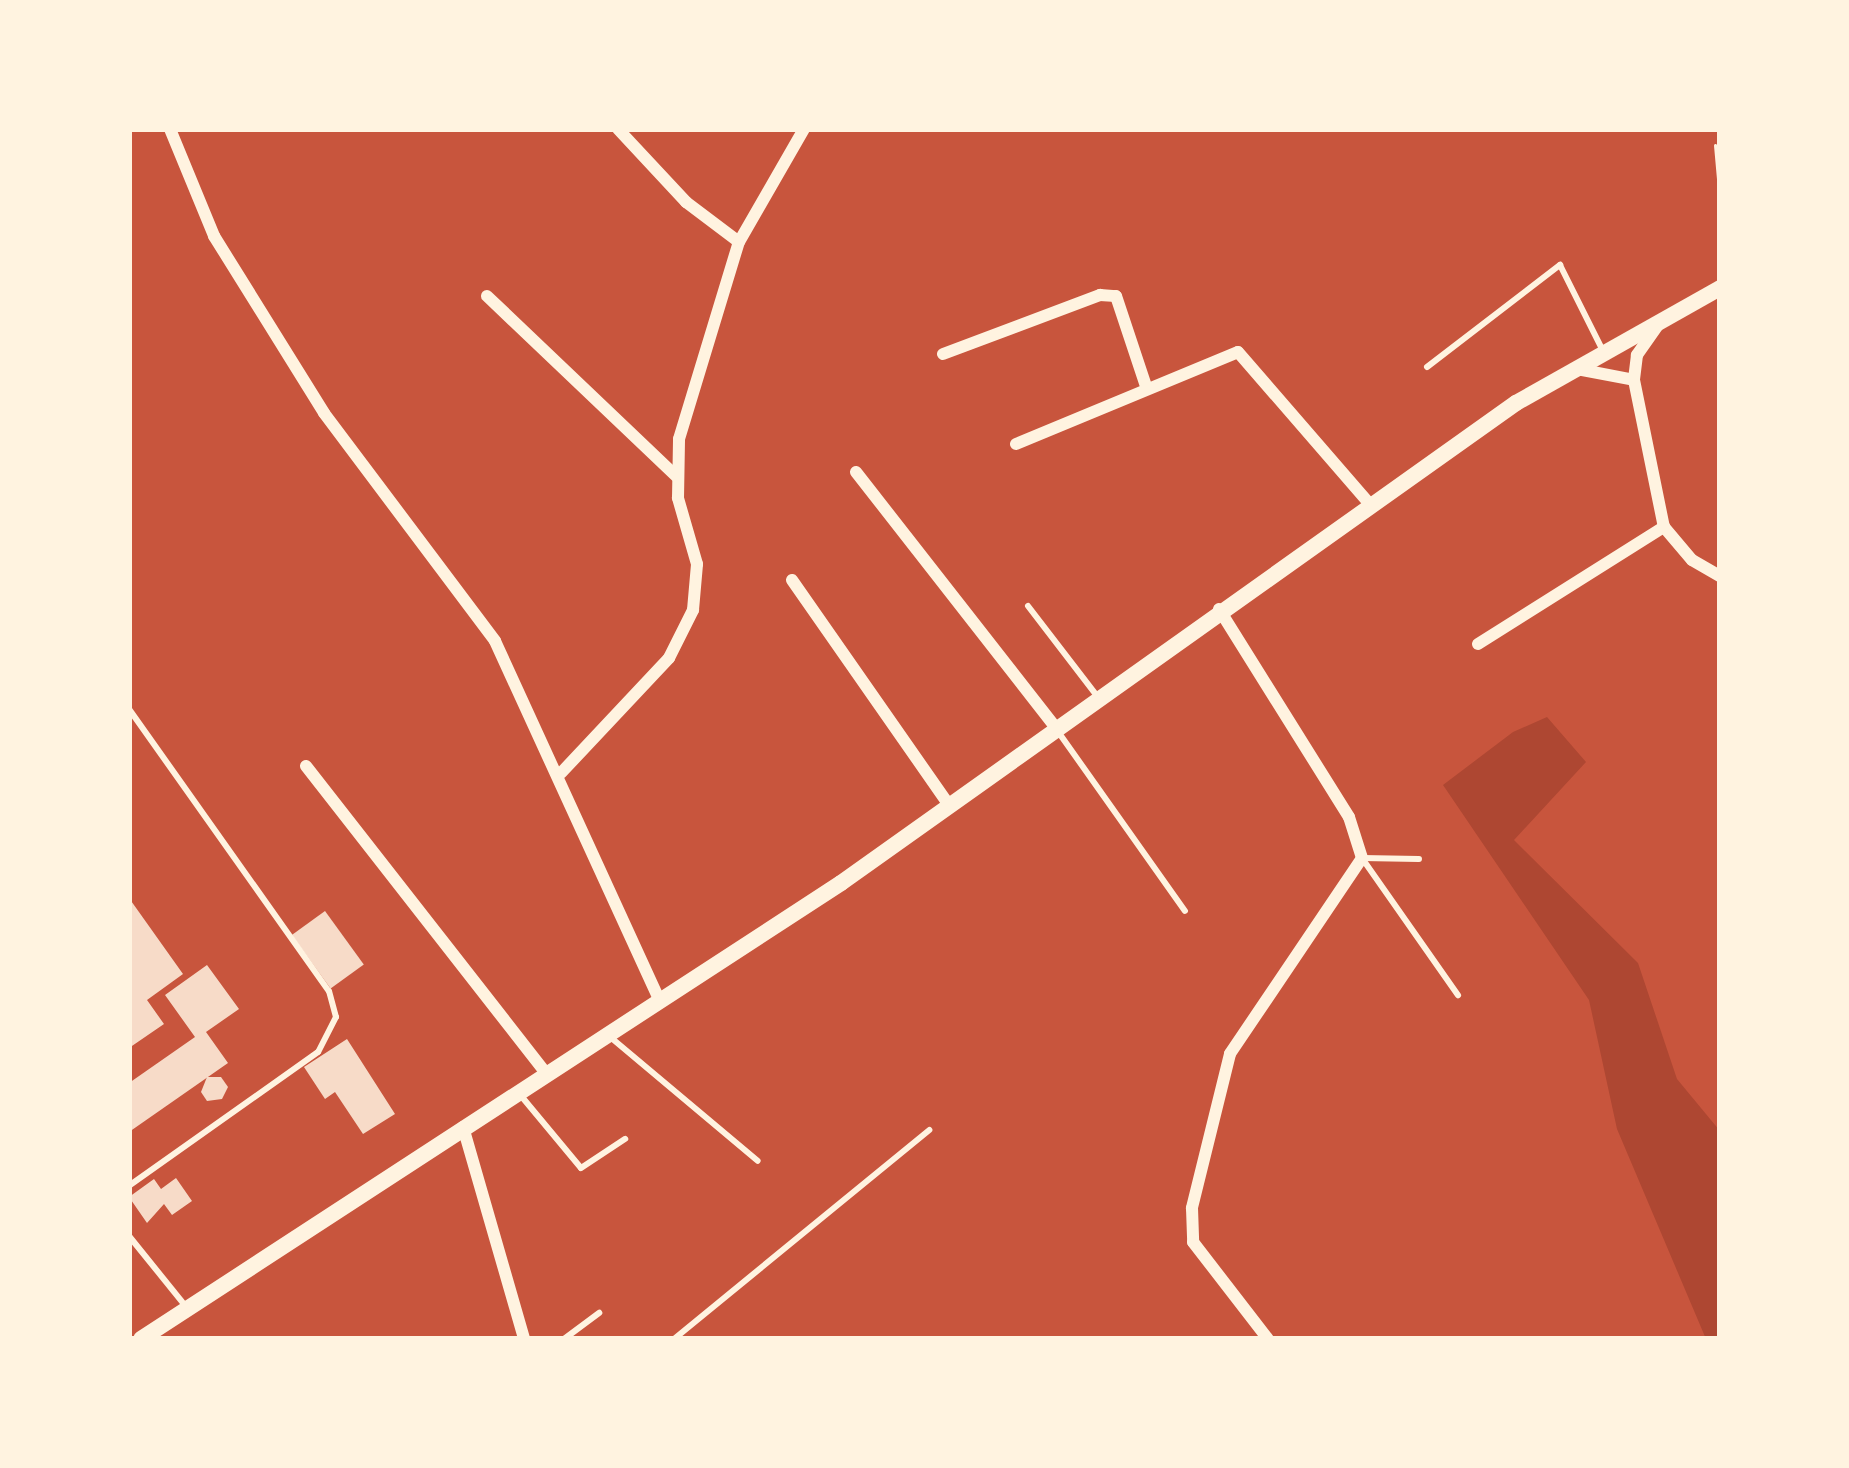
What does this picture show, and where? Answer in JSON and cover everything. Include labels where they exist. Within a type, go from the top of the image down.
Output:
[{"type":"main road","points":[[141,1339],[462,1125],[660,1001],[949,805],[1369,503],[1568,371],[1720,288]]},
{"type":"street","points":[[170,129],[214,236],[324,413],[454,578],[561,773],[601,879],[660,1001]]},
{"type":"street","points":[[618,129],[686,202],[739,242]]},
{"type":"street","points":[[561,773],[668,658],[693,610],[697,563],[676,476],[706,330],[739,242],[804,129]]},
{"type":"street","points":[[943,354],[1100,295],[1115,296],[1147,389]]},
{"type":"street","points":[[487,296],[676,476]]},
{"type":"street","points":[[1666,314],[1637,356],[1634,380],[1664,527],[1692,560],[1720,576]]},
{"type":"street","points":[[1016,444],[1246,354],[1369,503]]},
{"type":"street","points":[[1568,371],[1610,370],[1634,380]]},
{"type":"street","points":[[856,472],[1055,727]]},
{"type":"street","points":[[1478,644],[1664,527]]},
{"type":"street","points":[[792,580],[949,805]]},
{"type":"street","points":[[1219,608],[1342,804],[1362,858],[1230,1054],[1192,1208],[1193,1242],[1268,1339]]},
{"type":"street","points":[[306,766],[547,1074]]},
{"type":"street","points":[[462,1125],[524,1339]]},
{"type":"lane","points":[[1427,367],[1560,265],[1603,350]]},
{"type":"lane","points":[[1028,606],[1097,696]]},
{"type":"lane","points":[[129,709],[329,991],[336,1017],[318,1052],[129,1186]]},
{"type":"lane","points":[[1055,727],[1185,911]]},
{"type":"lane","points":[[1362,858],[1419,859]]},
{"type":"lane","points":[[1362,858],[1458,995]]},
{"type":"lane","points":[[608,1035],[758,1161]]},
{"type":"lane","points":[[518,1092],[581,1168],[625,1139]]},
{"type":"lane","points":[[674,1339],[928,1130]]},
{"type":"lane","points":[[129,1236],[188,1308]]},
{"type":"lane","points":[[564,1339],[598,1313]]},
{"type":"path","points":[[1715,145],[1720,201]]},
{"type":"shaded area","points":[[1547,717],[1586,762],[1514,840],[1638,963],[1677,1079],[1720,1131],[1720,1339],[1706,1339],[1617,1129],[1589,1000],[1443,785],[1513,732]]},
{"type":"building","points":[[129,898],[183,974],[147,1000],[164,1024],[129,1048]]},
{"type":"building","points":[[325,911],[364,964],[331,988],[292,935]]},
{"type":"building","points":[[207,965],[239,1009],[206,1032],[228,1063],[129,1132],[129,1083],[195,1037],[165,995]]},
{"type":"building","points":[[347,1039],[395,1114],[363,1134],[335,1092],[325,1099],[304,1067]]},
{"type":"building","points":[[207,1077],[221,1077],[228,1087],[222,1099],[207,1101],[201,1092]]},
{"type":"building","points":[[176,1178],[192,1201],[172,1215],[164,1204],[147,1223],[129,1197],[154,1179],[161,1189]]}]
